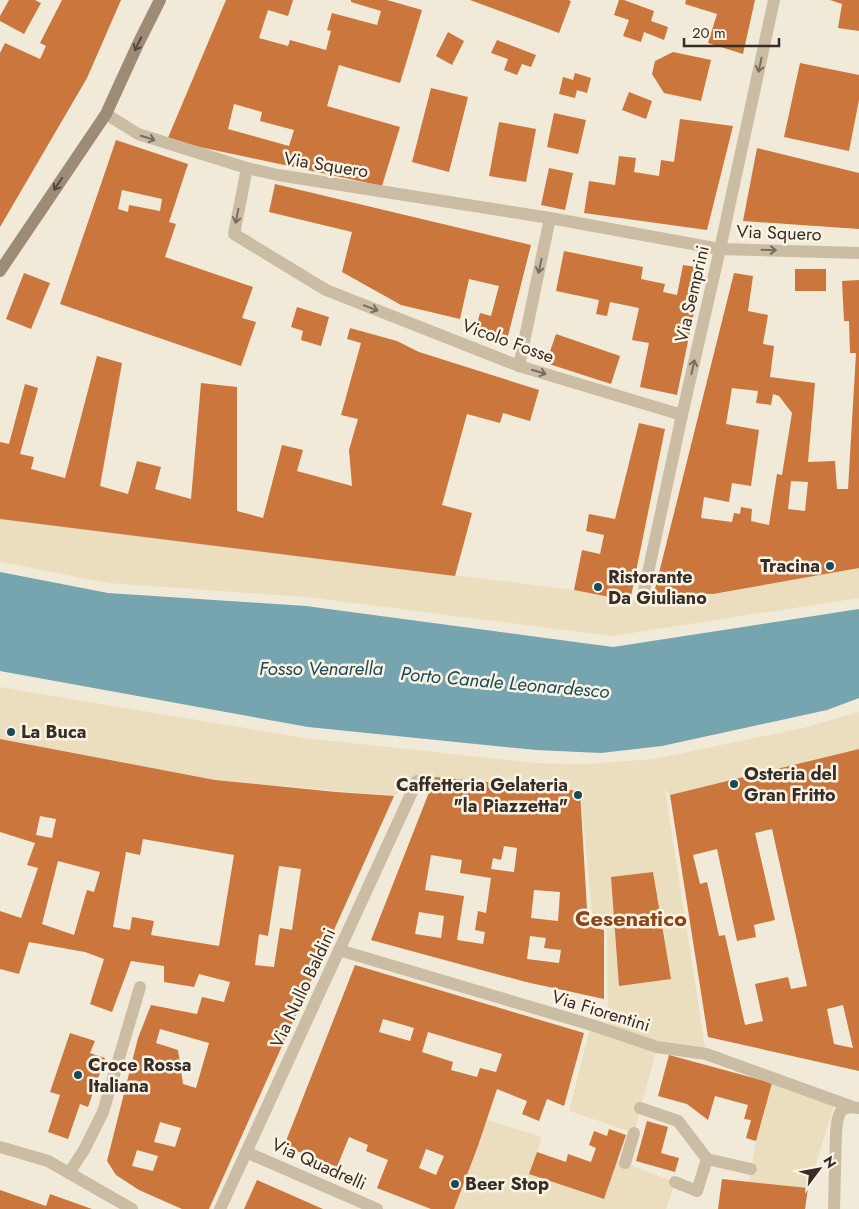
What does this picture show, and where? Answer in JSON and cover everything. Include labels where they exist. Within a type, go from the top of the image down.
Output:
[{"type":"street","points":[[0,272],[106,114],[160,0]]},
{"type":"street","name":"Via Semprini","points":[[643,596],[774,0]]},
{"type":"street","name":"Via Squero","points":[[106,114],[138,134],[246,168],[278,175],[550,218],[720,249],[859,253]]},
{"type":"street","name":"Vicolo Fosse","points":[[246,168],[234,234],[326,290],[519,366],[682,415]]},
{"type":"street","points":[[519,366],[550,218]]},
{"type":"street","name":"Via Nullo Baldini","points":[[220,1209],[417,782]]},
{"type":"street","name":"Via Fiorentini","points":[[339,950],[595,1026],[657,1047],[706,1054],[850,1108]]},
{"type":"street","points":[[69,1173],[84,1150],[103,1112],[140,987]]},
{"type":"street","points":[[640,1108],[678,1121],[707,1159],[751,1169]]},
{"type":"street","points":[[834,1206],[837,1122],[850,1108]]},
{"type":"street","points":[[625,1163],[634,1133]]},
{"type":"street","points":[[0,1146],[48,1161],[132,1209]]},
{"type":"street","name":"Via Quadrelli","points":[[246,1152],[378,1209]]},
{"type":"street","points":[[675,1182],[697,1191],[707,1159]]},
{"type":"shaded area","points":[[0,519],[574,590],[630,601],[654,593],[713,594],[859,568],[859,598],[612,636],[307,597],[109,583],[0,562]]},
{"type":"shaded area","points":[[0,687],[305,738],[536,763],[586,764],[653,759],[803,728],[859,712],[859,749],[670,795],[665,789],[706,1054],[657,1047],[634,1133],[569,1111],[590,1028],[608,1030],[607,930],[593,922],[580,791],[435,777],[417,781],[394,796],[215,780],[0,739]]},
{"type":"shaded area","points":[[773,1078],[836,1100],[808,1188],[749,1182],[756,1141]]},
{"type":"shaded area","points":[[487,1120],[542,1137],[530,1174],[604,1199],[617,1160],[675,1182],[666,1209],[454,1209]]},
{"type":"water","name":"Fosso Venarella","points":[[0,572],[108,593],[306,606],[613,647],[859,609],[859,698],[827,710],[662,746],[601,753],[536,750],[308,727],[0,671]]},
{"type":"building","points":[[9,0],[35,0],[41,3],[24,34],[0,21],[0,16]]},
{"type":"building","points":[[62,0],[121,0],[87,78],[0,227],[0,53],[5,43],[40,59],[46,46],[40,43]]},
{"type":"building","points":[[226,0],[293,0],[288,16],[268,10],[259,38],[288,46],[290,40],[326,50],[331,31],[327,30],[332,13],[377,25],[381,11],[351,2],[351,0],[387,0],[422,10],[400,83],[339,65],[327,106],[400,127],[382,186],[167,140]],"holes":[[[234,104],[262,112],[260,121],[294,130],[289,146],[228,129]]]},
{"type":"building","points":[[470,0],[568,0],[571,1],[559,33]]},
{"type":"building","points":[[619,0],[654,11],[651,21],[668,27],[664,40],[644,32],[641,42],[623,36],[629,20],[614,15]]},
{"type":"building","points":[[686,0],[755,0],[743,54],[708,43],[717,14],[685,4]]},
{"type":"building","points":[[830,0],[859,0],[859,31],[838,28],[842,4]]},
{"type":"building","points":[[448,32],[464,41],[452,65],[436,56]]},
{"type":"building","points":[[497,40],[536,55],[531,67],[522,64],[517,75],[504,70],[508,59],[491,53]]},
{"type":"building","points":[[673,52],[711,60],[701,101],[664,93],[652,74],[655,61]]},
{"type":"building","points":[[800,63],[859,75],[859,100],[849,151],[784,137]]},
{"type":"building","points":[[575,73],[591,78],[587,93],[577,90],[575,98],[559,94],[563,77],[573,80]]},
{"type":"building","points":[[431,88],[468,97],[449,172],[412,162]]},
{"type":"building","points":[[629,92],[652,101],[646,119],[622,110]]},
{"type":"building","points":[[554,113],[586,120],[578,154],[547,147]]},
{"type":"building","points":[[680,119],[733,126],[707,230],[584,213],[589,181],[615,185],[619,156],[636,158],[634,172],[659,176],[661,160],[674,162]]},
{"type":"building","points":[[499,122],[536,129],[526,182],[489,176]]},
{"type":"building","points":[[116,140],[188,164],[169,222],[176,224],[165,257],[253,287],[242,318],[256,322],[241,366],[60,304]],"holes":[[[122,190],[162,199],[160,211],[129,205],[128,212],[118,209]]]},
{"type":"building","points":[[757,148],[859,173],[859,229],[743,221]]},
{"type":"building","points":[[549,168],[573,173],[565,210],[541,205]]},
{"type":"building","points":[[275,184],[531,245],[508,336],[476,328],[480,313],[491,316],[499,286],[469,279],[460,319],[401,305],[342,272],[352,232],[269,212]]},
{"type":"building","points":[[564,251],[643,267],[641,279],[665,284],[663,292],[677,295],[683,265],[703,268],[677,395],[640,387],[649,343],[632,340],[639,308],[610,302],[607,316],[596,314],[599,300],[556,291]]},
{"type":"building","points":[[795,269],[826,269],[826,291],[795,291]]},
{"type":"building","points":[[24,273],[50,283],[31,329],[6,319]]},
{"type":"building","points":[[734,273],[753,276],[748,311],[768,315],[763,344],[774,346],[770,377],[815,383],[808,462],[835,461],[837,489],[848,489],[856,353],[850,353],[849,321],[844,321],[842,281],[859,280],[859,568],[713,594],[654,593]],"holes":[[[732,388],[758,391],[756,403],[771,405],[773,394],[779,396],[792,413],[782,475],[777,474],[769,525],[751,521],[752,509],[741,507],[740,514],[734,513],[732,522],[701,518],[704,497],[729,502],[732,483],[751,486],[759,430],[726,424]],[[791,481],[808,482],[805,511],[788,509]]]},
{"type":"building","points":[[297,307],[329,317],[321,346],[301,340],[303,331],[291,327]]},
{"type":"building","points":[[350,328],[397,341],[419,352],[539,390],[530,421],[503,413],[500,423],[467,414],[442,505],[472,513],[455,576],[0,519],[0,442],[9,444],[25,384],[38,388],[20,454],[34,457],[31,469],[65,478],[97,356],[122,363],[100,486],[128,494],[137,461],[161,467],[155,489],[191,499],[201,383],[237,387],[237,511],[263,518],[282,445],[303,450],[297,471],[352,486],[349,450],[358,419],[341,415],[361,343],[347,339]]},
{"type":"building","points":[[556,334],[620,356],[611,384],[546,363]]},
{"type":"building","points":[[639,423],[665,429],[630,601],[574,590],[582,550],[600,554],[604,535],[586,531],[589,514],[615,519]]},
{"type":"building","points":[[0,739],[215,780],[394,796],[209,1209],[182,1209],[139,1190],[116,1175],[107,1161],[138,1038],[151,1005],[197,1014],[202,997],[224,1002],[230,982],[199,974],[194,987],[164,982],[164,966],[131,961],[112,1012],[90,1004],[104,959],[85,952],[29,942],[19,974],[0,969],[0,911],[21,918],[38,868],[27,865],[35,843],[0,832]],"holes":[[[40,816],[56,819],[52,838],[36,835]],[[143,839],[234,855],[219,946],[151,935],[154,921],[132,917],[130,930],[113,927],[126,852],[140,855]],[[58,861],[100,872],[94,892],[87,890],[74,935],[42,924]],[[279,866],[301,869],[292,930],[280,928],[274,967],[255,965],[259,934],[268,936]],[[160,1029],[209,1043],[196,1088],[183,1084],[178,1050],[156,1043]],[[160,1122],[181,1128],[175,1147],[154,1142]],[[137,1150],[158,1156],[153,1171],[132,1166]]]},
{"type":"building","points":[[859,749],[859,1071],[708,1037],[670,795]],"holes":[[[772,829],[807,986],[791,989],[788,977],[755,984],[763,1021],[745,1025],[725,935],[719,936],[707,882],[700,884],[693,855],[717,849],[737,941],[756,937],[754,925],[775,920],[755,833]],[[843,1005],[853,1048],[834,1044],[827,1009]]]},
{"type":"building","points":[[435,777],[580,791],[588,926],[604,930],[604,999],[526,982],[371,940]],"holes":[[[504,846],[517,848],[514,872],[491,869],[493,858],[501,860]],[[431,855],[462,860],[460,873],[491,878],[486,913],[478,911],[475,930],[485,932],[483,944],[457,940],[464,896],[425,890]],[[534,890],[560,892],[558,921],[531,918]],[[419,912],[444,916],[441,938],[415,934]],[[530,936],[546,938],[544,948],[561,950],[559,963],[527,959]]]},
{"type":"building","points":[[653,872],[671,979],[619,986],[611,877]]},
{"type":"building","points":[[355,965],[584,1033],[564,1106],[547,1099],[539,1121],[522,1114],[527,1101],[497,1089],[454,1209],[431,1209],[377,1188],[388,1160],[366,1151],[368,1145],[349,1137],[337,1167],[284,1146]],"holes":[[[383,1019],[414,1028],[410,1041],[379,1032]],[[428,1032],[502,1054],[496,1072],[480,1068],[477,1077],[451,1070],[453,1062],[422,1052]],[[426,1149],[444,1156],[436,1175],[419,1168]]]},
{"type":"building","name":"Croce Rossa Italiana","points":[[70,1033],[95,1041],[90,1053],[105,1058],[88,1107],[80,1104],[68,1139],[48,1132],[60,1095],[50,1092]]},
{"type":"building","points":[[669,1055],[772,1083],[756,1141],[746,1138],[751,1120],[744,1119],[748,1105],[715,1096],[708,1120],[687,1104],[658,1096]]},
{"type":"building","points":[[647,1121],[668,1127],[661,1153],[679,1158],[675,1172],[636,1161]]},
{"type":"building","points":[[609,1129],[626,1135],[604,1199],[529,1174],[537,1152],[566,1162],[568,1154],[591,1162],[596,1148],[589,1145],[594,1131],[607,1136]]},
{"type":"building","points":[[722,1179],[808,1188],[805,1209],[718,1209]]},
{"type":"building","points":[[257,1180],[323,1209],[244,1209]]},
{"type":"building","points":[[0,1190],[46,1206],[50,1194],[92,1209],[0,1209]]},
{"type":"place","name":"Tracina","points":[[830,566]]},
{"type":"place","name":"Ristorante Da Giuliano","points":[[598,587]]},
{"type":"place","name":"La Buca","points":[[11,732]]},
{"type":"place","name":"Osteria del Gran Fritto","points":[[734,784]]},
{"type":"place","name":"Caffetteria Gelateria \"la Piazzetta\"","points":[[578,795]]},
{"type":"place","name":"Croce Rossa Italiana","points":[[78,1075]]},
{"type":"place","name":"Beer Stop","points":[[455,1184]]},
{"type":"district","name":"Cesenatico","points":[[631,918]]},
{"type":"water label","name":"Porto Canale Leonardesco","points":[[505,682]]}]
